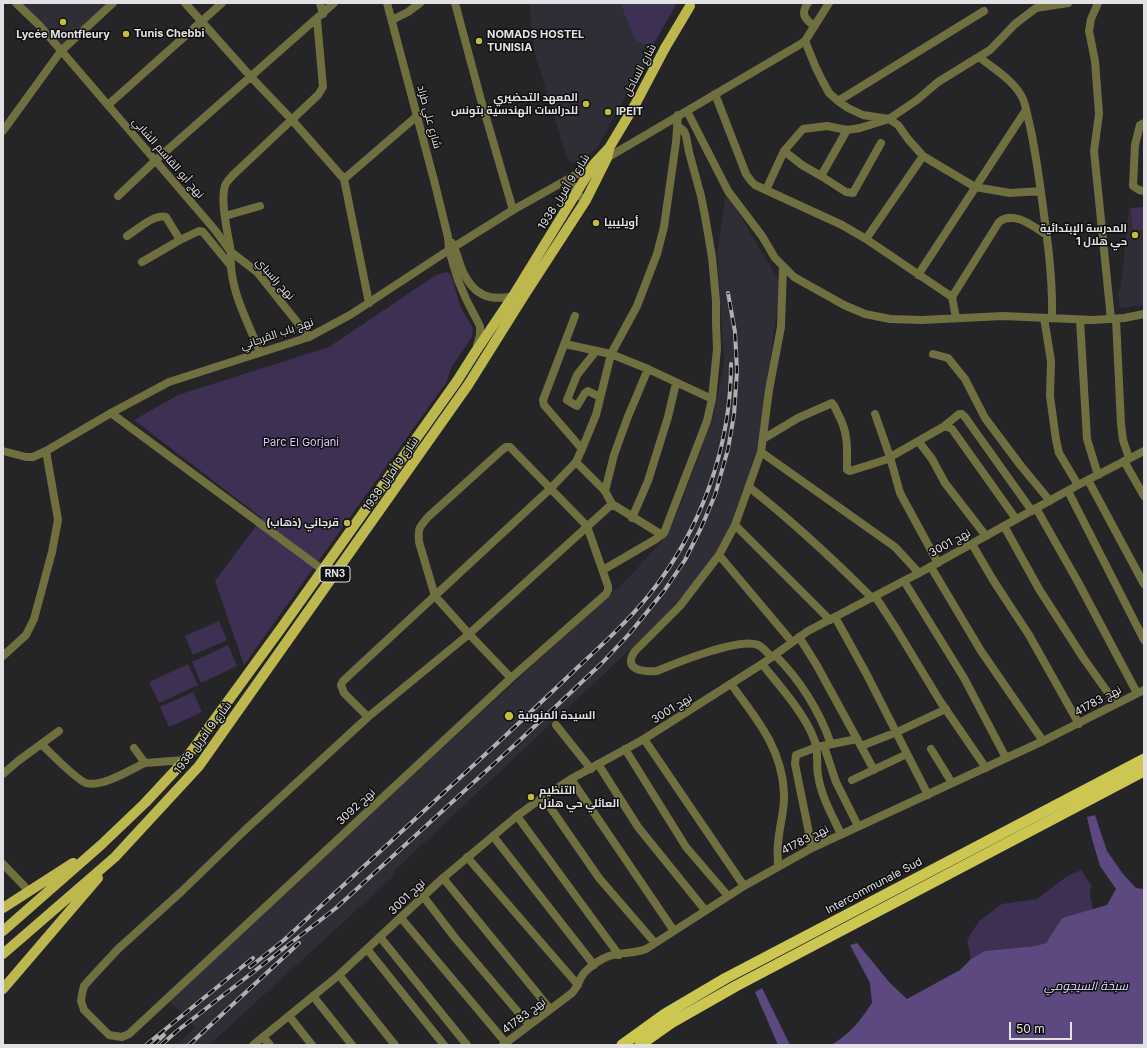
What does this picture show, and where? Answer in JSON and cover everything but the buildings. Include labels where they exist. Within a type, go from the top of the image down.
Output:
[{"type":"highway","name":"Intercommunale Sud","points":[[622,1045],[665,1014],[726,978],[1144,760]]},
{"type":"highway","points":[[640,1045],[671,1023],[749,978],[1144,771]]},
{"type":"main road","name":"شارع الساحل","points":[[608,153],[665,48],[691,5]]},
{"type":"main road","name":"شارع 9 أفريل 1938","points":[[3,930],[102,845],[145,803],[185,760],[323,570],[457,381],[513,296],[594,164],[608,153]]},
{"type":"main road","name":"شارع 9 أفريل 1938","points":[[3,954],[114,857],[199,766],[468,385],[586,200],[608,153]]},
{"type":"main road","points":[[3,908],[102,845]]},
{"type":"main road","points":[[3,989],[83,896],[114,857]]},
{"type":"street","name":"نهج أبو القاسم الشابي","points":[[16,3],[34,20],[156,160],[215,230],[231,252]]},
{"type":"street","points":[[4,127],[61,51],[113,3]]},
{"type":"street","points":[[185,3],[251,77],[292,120],[344,180],[369,303]]},
{"type":"street","points":[[108,105],[222,3]]},
{"type":"street","points":[[320,3],[323,14]]},
{"type":"street","points":[[118,196],[156,160],[317,20],[334,3]]},
{"type":"street","name":"شارع علي طراد","points":[[387,3],[448,238],[452,248],[472,288],[479,294],[486,297],[513,296]]},
{"type":"street","points":[[392,20],[408,12],[420,3]]},
{"type":"street","points":[[454,3],[513,210]]},
{"type":"street","points":[[808,3],[803,11],[803,16],[814,26]]},
{"type":"street","points":[[608,153],[687,111],[805,41],[829,3]]},
{"type":"street","points":[[766,190],[784,151],[806,127],[827,126],[847,130],[860,128],[890,119],[917,100],[938,82],[990,50],[1015,24],[1036,8],[1068,3]]},
{"type":"street","points":[[1098,3],[1091,19],[1089,30],[1095,61],[1099,114],[1094,151],[1113,319],[1126,460],[1144,496]]},
{"type":"street","points":[[838,101],[984,11]]},
{"type":"street","points":[[260,352],[238,300],[230,265],[231,252],[225,216],[224,193],[226,184],[318,95],[323,87],[317,20]]},
{"type":"street","points":[[805,41],[823,82],[829,92],[838,101],[848,108],[863,115],[890,119],[898,125],[923,156],[975,187],[1010,193],[1041,191]]},
{"type":"street","points":[[979,57],[1013,85],[1023,98],[1026,110],[1036,156],[1052,276],[1048,318],[1051,361],[1050,396],[1056,440],[1059,453],[1078,485]]},
{"type":"street","points":[[715,94],[746,174],[755,185],[842,225],[866,239],[952,297]]},
{"type":"street","points":[[918,275],[1026,110]]},
{"type":"street","points":[[687,111],[728,191],[762,236],[775,258],[794,277],[819,292],[865,314],[890,319],[922,320],[1003,316],[1080,320],[1113,319],[1144,314]]},
{"type":"street","points":[[612,504],[586,526],[469,634],[368,717],[344,693],[341,685],[343,681],[550,489],[576,462],[594,420],[611,354],[637,306],[657,254],[664,228],[678,115]]},
{"type":"street","points":[[344,180],[417,116]]},
{"type":"street","points":[[1144,123],[1140,125],[1135,144],[1133,186],[1144,191]]},
{"type":"street","points":[[511,678],[435,596],[419,542],[418,528],[428,516],[506,447],[510,447],[586,526],[603,570],[662,535],[707,421],[712,399],[718,349],[712,257],[701,196],[686,136],[684,131],[677,125]]},
{"type":"street","points":[[821,176],[847,130]]},
{"type":"street","points":[[784,151],[802,165],[849,194],[853,193],[881,143]]},
{"type":"street","points":[[866,239],[923,156]]},
{"type":"street","name":"نهج باب القرجاني","points":[[3,451],[26,457],[33,457],[169,382],[309,337],[369,303],[513,210],[563,183],[594,164]]},
{"type":"street","points":[[563,183],[573,184],[576,194],[586,200]]},
{"type":"street","points":[[225,216],[260,206]]},
{"type":"street","points":[[127,236],[161,215],[166,217],[180,240]]},
{"type":"street","points":[[956,318],[952,297],[1001,220],[1012,218],[1024,221],[1047,235]]},
{"type":"street","points":[[142,262],[196,232],[203,232],[230,265]]},
{"type":"street","name":"شارع علي طراد","points":[[452,248],[458,280],[480,326],[480,335],[476,351]]},
{"type":"street","name":"نهج راسباي","points":[[231,252],[257,272],[309,337]]},
{"type":"street","points":[[784,268],[780,327],[769,390],[761,452],[735,525],[719,555],[680,606],[631,656],[632,663],[638,670],[648,672],[657,671],[713,650],[750,644],[758,645],[773,656],[795,676],[820,716],[824,746],[836,782],[858,826]]},
{"type":"street","points":[[513,296],[525,294]]},
{"type":"street","points":[[575,316],[543,400],[544,405],[582,449]]},
{"type":"street","points":[[1080,320],[1087,439],[1098,475]]},
{"type":"street","points":[[565,344],[611,354],[648,369],[712,399]]},
{"type":"street","points":[[596,351],[577,375],[567,400],[577,406],[585,392],[588,391],[600,397]]},
{"type":"street","points":[[932,354],[948,358],[965,380],[985,418],[1020,466],[1050,501]]},
{"type":"street","points":[[605,491],[614,455],[648,369]]},
{"type":"street","points":[[632,518],[648,481],[668,417],[676,382]]},
{"type":"street","points":[[763,439],[798,418],[832,403],[846,433],[848,471],[890,458],[943,427],[959,414],[962,414],[1034,509],[1140,691]]},
{"type":"street","points":[[111,413],[323,570]]},
{"type":"street","points":[[875,414],[900,493],[935,565],[981,651],[1043,741]]},
{"type":"street","points":[[943,427],[948,426],[952,430],[1016,519]]},
{"type":"street","points":[[919,442],[932,459],[945,483],[986,536]]},
{"type":"street","points":[[3,656],[26,635],[34,619],[52,552],[58,520],[46,451]]},
{"type":"street","name":"نهج 3001","points":[[253,1045],[367,950],[443,878],[516,816],[543,797],[571,779],[644,739],[762,664],[795,640],[935,565],[1078,485],[1144,451]]},
{"type":"street","points":[[761,452],[895,547],[919,573]]},
{"type":"street","points":[[576,462],[605,491],[612,504],[632,518],[662,535]]},
{"type":"street","points":[[1088,480],[1144,584]]},
{"type":"street","points":[[749,487],[771,504],[874,597],[986,768]]},
{"type":"street","points":[[1068,491],[1144,640]]},
{"type":"street","points":[[735,525],[833,619],[853,649],[897,732],[928,795]]},
{"type":"street","points":[[1004,526],[1039,589],[1116,704]]},
{"type":"street","points":[[972,544],[993,580],[1029,635],[1079,724]]},
{"type":"street","points":[[719,555],[816,664],[874,770]]},
{"type":"street","name":"نهج 3092","points":[[368,717],[118,949],[87,982],[84,986],[81,1001],[84,1010],[109,1035],[122,1037],[129,1034],[511,678],[602,599],[608,590],[603,570]]},
{"type":"street","points":[[904,581],[964,678],[1006,758]]},
{"type":"street","points":[[762,664],[824,746]]},
{"type":"street","points":[[731,684],[765,733],[776,753],[780,767],[784,793],[778,845],[778,866]]},
{"type":"street","name":"نهج 41783","points":[[504,1044],[572,993],[578,985],[584,972],[609,956],[639,952],[744,886],[812,848],[1079,724],[1140,691]]},
{"type":"street","points":[[812,848],[796,769],[796,755],[824,746],[859,742],[897,732],[946,709]]},
{"type":"street","points":[[556,725],[594,766],[638,827],[705,910]]},
{"type":"street","points":[[3,774],[18,761],[59,732]]},
{"type":"street","points":[[644,739],[744,886]]},
{"type":"street","points":[[41,744],[78,778],[88,784],[100,783],[145,763],[185,760]]},
{"type":"street","points":[[824,746],[816,764],[821,788],[841,834]]},
{"type":"street","points":[[134,748],[145,763]]},
{"type":"street","points":[[625,749],[686,848],[728,896]]},
{"type":"street","points":[[931,749],[952,784]]},
{"type":"street","points":[[852,780],[907,754]]},
{"type":"street","points":[[571,779],[674,931]]},
{"type":"street","points":[[543,797],[599,878],[655,943]]},
{"type":"street","points":[[516,816],[619,955]]},
{"type":"street","points":[[493,836],[594,965]]},
{"type":"street","points":[[468,857],[578,985]]},
{"type":"street","points":[[3,864],[29,891]]},
{"type":"street","points":[[443,878],[550,1009]]},
{"type":"street","points":[[423,896],[456,939],[529,1025]]},
{"type":"street","points":[[401,918],[504,1044]]},
{"type":"street","points":[[380,937],[467,1045]]},
{"type":"street","points":[[367,950],[444,1045]]},
{"type":"street","points":[[339,974],[395,1045]]},
{"type":"street","points":[[313,996],[352,1045]]},
{"type":"street","points":[[289,1016],[312,1045]]},
{"type":"street","points":[[263,1037],[270,1045]]},
{"type":"shaded area","name":"Lycée Montfleury","points":[[20,3],[109,3],[61,46]]},
{"type":"shaded area","name":"المعهد التحضيري للدراسات الهندسية بتونس","points":[[529,3],[620,3],[635,40],[651,49],[647,59],[596,149],[577,163],[572,163],[566,156],[534,50]]},
{"type":"shaded area","points":[[726,192],[781,284],[757,450],[732,521],[715,555],[692,589],[668,614],[393,872],[395,875],[209,1045],[177,1045],[195,1027],[168,1000],[628,578],[664,539],[680,506],[714,415],[724,361],[717,255]]},
{"type":"shaded area","name":"المدرسة الإبتدائية حي هلال 1","points":[[1144,207],[1144,305],[1120,308],[1118,292],[1121,285],[1129,208]]},
{"type":"green space","points":[[620,3],[677,3],[651,49],[635,40]]},
{"type":"green space","points":[[1144,207],[1144,230],[1133,230],[1131,208]]},
{"type":"green space","name":"Parc El Gorjani","points":[[447,272],[451,275],[461,308],[473,328],[472,337],[451,368],[446,383],[244,665],[215,581],[262,518],[134,420],[178,395],[329,347],[436,275]]},
{"type":"green space","points":[[219,621],[227,640],[193,655],[185,636]]},
{"type":"green space","points":[[228,645],[237,666],[201,683],[192,662]]},
{"type":"green space","points":[[188,664],[198,685],[159,703],[149,682]]},
{"type":"green space","points":[[193,692],[202,712],[169,727],[160,707]]},
{"type":"green space","points":[[1081,870],[1091,885],[1090,895],[1093,910],[1062,918],[1046,943],[1035,946],[985,951],[971,959],[967,940],[979,921],[1002,904],[1037,899],[1066,877]]},
{"type":"water","name":"سبخة السيجومي","points":[[1095,815],[1107,851],[1123,874],[1136,888],[1144,889],[1144,1045],[831,1045],[854,1027],[872,1003],[870,983],[850,945],[857,943],[890,983],[907,999],[960,970],[971,959],[985,951],[1035,946],[1046,943],[1062,918],[1107,905],[1116,889],[1100,866],[1092,839],[1087,817]]},
{"type":"water","points":[[762,988],[790,1045],[778,1045],[755,992]]},
{"type":"railway","points":[[161,1045],[336,908],[602,663],[630,633],[664,591],[685,560],[701,528],[715,495],[728,449],[734,415],[737,371],[735,332],[728,293]]},
{"type":"railway","points":[[250,967],[284,940],[501,740],[615,632],[649,595],[684,543],[710,486],[726,426],[730,395],[731,364]]},
{"type":"railway","points":[[189,1045],[299,943]]},
{"type":"railway","points":[[146,1045],[253,958]]},
{"type":"railway","points":[[153,1045],[164,1035]]},
{"type":"place","name":"Lycée Montfleury","points":[[63,22]]},
{"type":"place","name":"Tunis Chebbi","points":[[126,34]]},
{"type":"place","name":"NOMADS HOSTEL TUNISIA","points":[[479,41]]},
{"type":"place","name":"المعهد التحضيري للدراسات الهندسية بتونس","points":[[586,104]]},
{"type":"place","name":"IPEIT","points":[[608,112]]},
{"type":"place","name":"أويليبيا","points":[[596,223]]},
{"type":"place","name":"المدرسة الإبتدائية حي هلال 1","points":[[1135,235]]},
{"type":"place","name":"قرجاني (ذهاب)","points":[[347,523]]},
{"type":"place","name":"السيدة المنوبية","points":[[509,716]]},
{"type":"place","name":"التنظيم العائلي حي هلال","points":[[531,797]]}]
